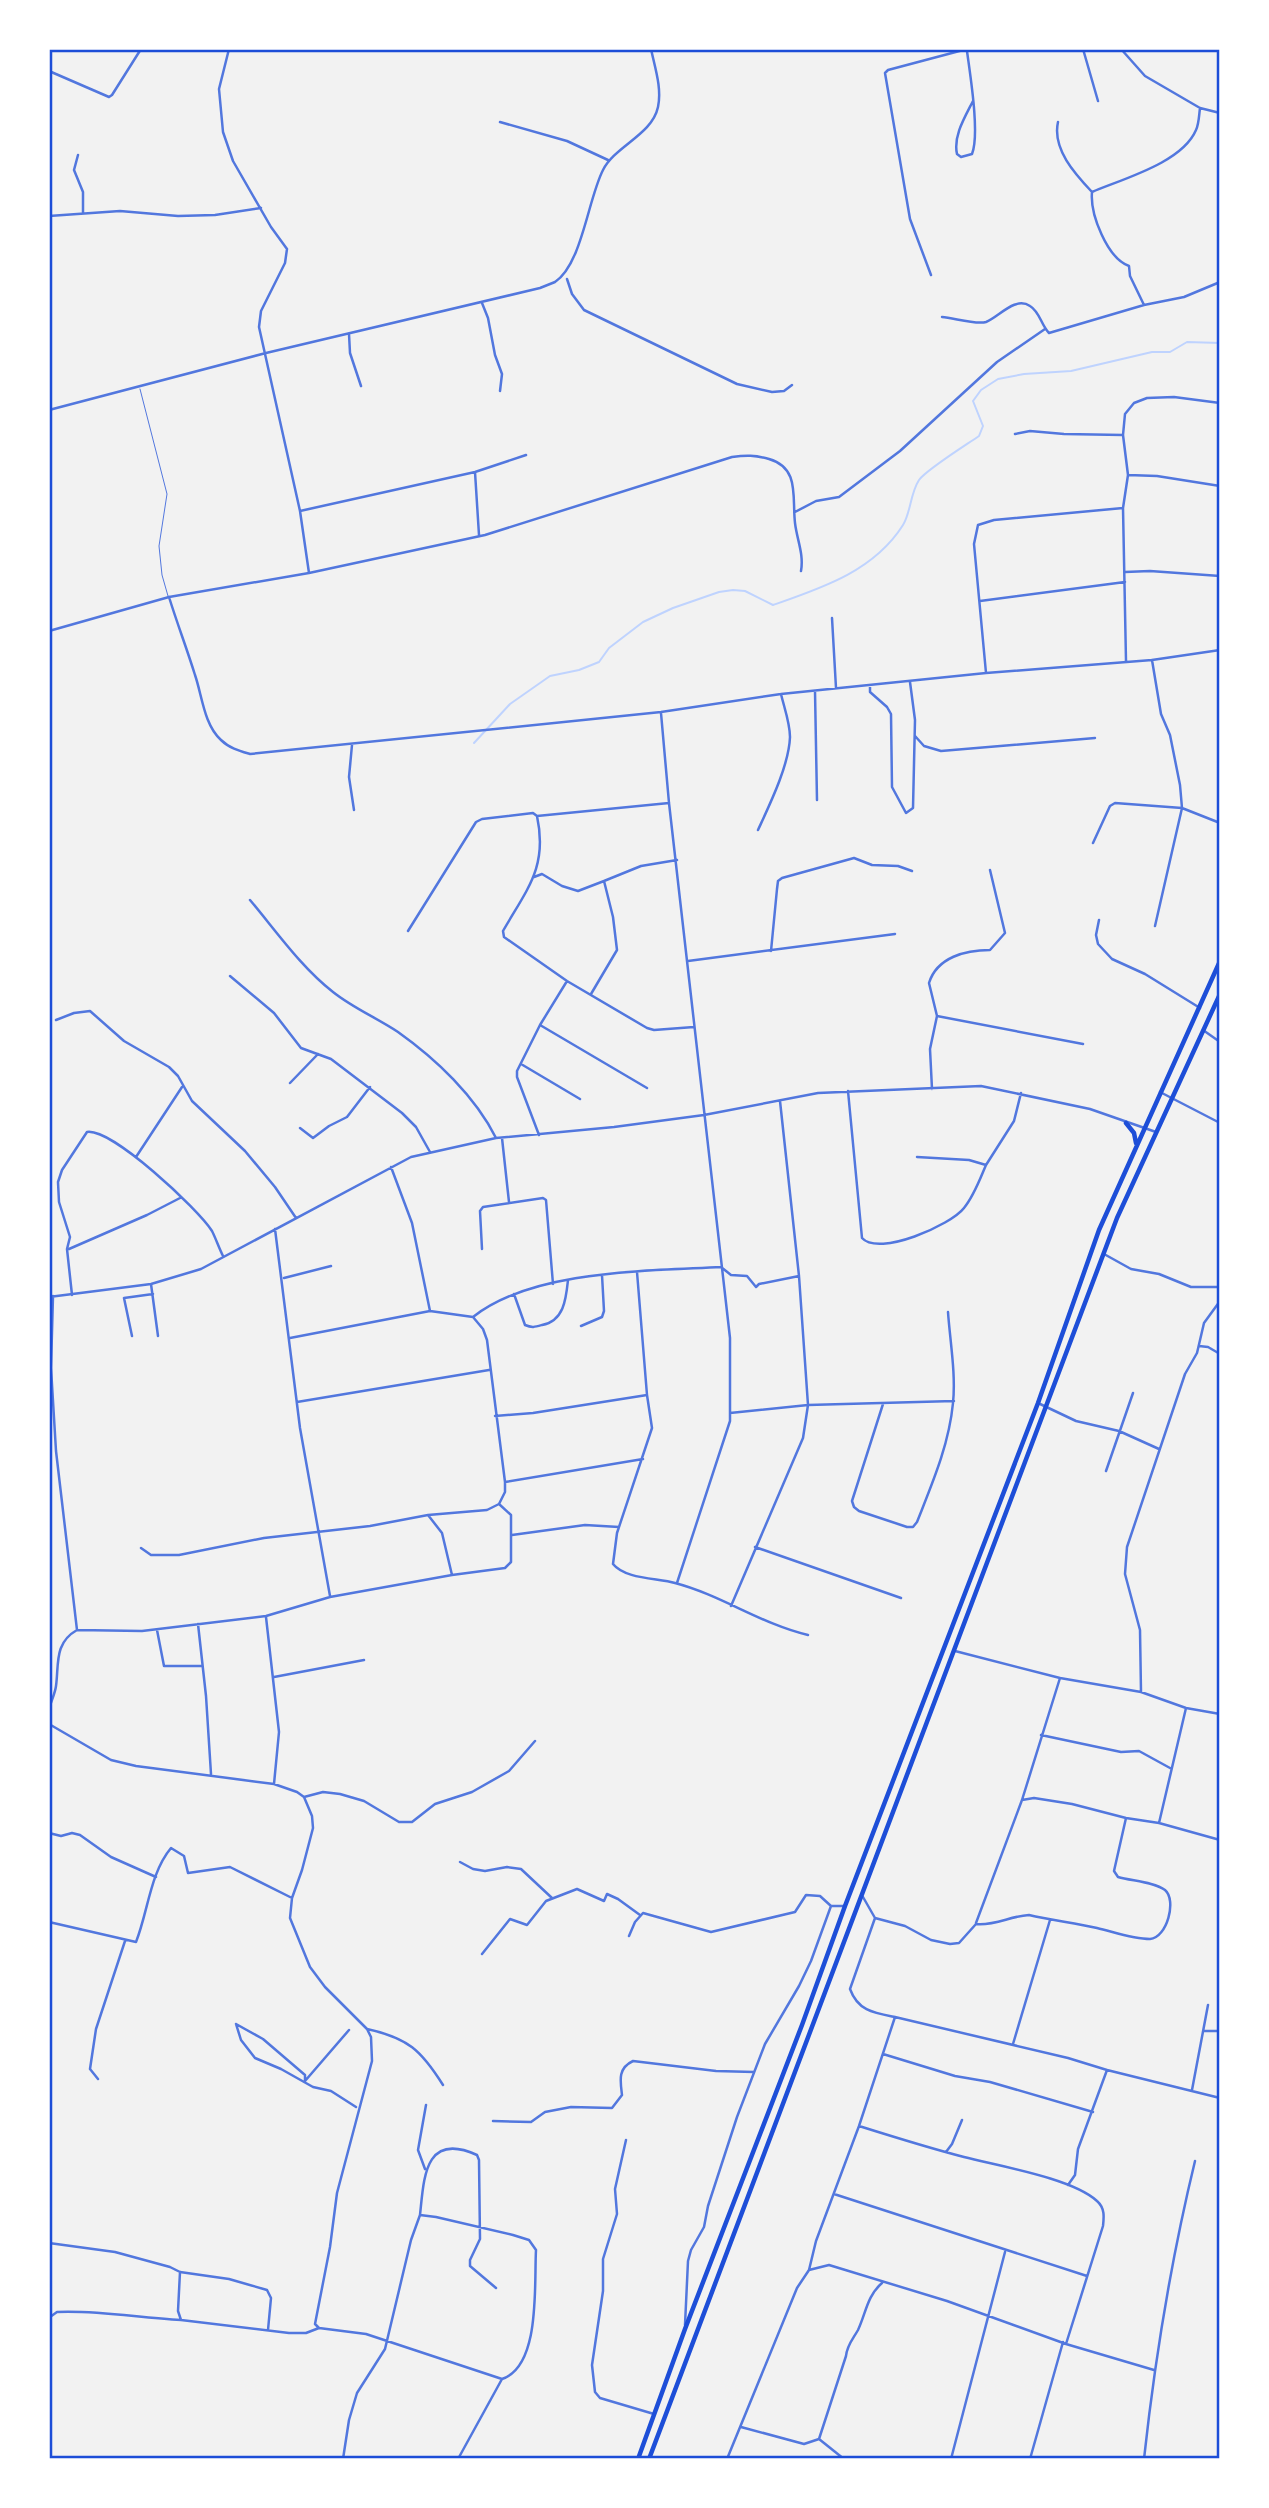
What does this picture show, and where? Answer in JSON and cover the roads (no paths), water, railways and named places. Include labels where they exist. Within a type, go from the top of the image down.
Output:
[{"type":"highway","points":[[638,2459],[845,1906],[1038,1403],[1099,1230],[1220,961]]},
{"type":"highway","points":[[649,2459],[863,1897],[1103,1254],[1220,994]]},
{"type":"highway","points":[[1126,1123],[1134,1133],[1137,1145]]},
{"type":"street","points":[[49,71],[109,97],[141,49]]},
{"type":"street","points":[[229,49],[219,89],[223,132],[233,161],[271,228],[285,244],[287,255],[261,311],[260,339],[266,354],[300,511],[309,573]]},
{"type":"street","points":[[49,410],[540,288],[557,281],[575,256],[596,184],[608,160],[648,125],[657,109],[659,89],[651,49]]},
{"type":"street","points":[[931,275],[910,219],[885,73],[967,49],[973,101],[974,148],[969,157],[961,157],[956,148],[961,125],[973,101]]},
{"type":"street","points":[[1083,49],[1098,101]]},
{"type":"street","points":[[1121,49],[1145,76],[1200,108],[1220,113]]},
{"type":"street","points":[[1092,192],[1125,181],[1177,151],[1196,132],[1200,108]]},
{"type":"street","points":[[500,122],[568,141],[608,160]]},
{"type":"street","points":[[1058,122],[1057,141],[1070,167],[1092,192],[1091,206],[1097,223],[1112,253],[1129,265],[1135,287],[1144,305]]},
{"type":"street","points":[[78,155],[74,170],[82,192],[83,212]]},
{"type":"street","points":[[49,216],[120,211],[177,216],[215,215],[261,208]]},
{"type":"street","points":[[567,279],[572,294],[584,310],[737,384],[772,392],[784,391],[792,385]]},
{"type":"street","points":[[943,317],[978,324],[1016,304],[1030,305],[1049,333],[1144,305],[1184,297],[1220,282]]},
{"type":"street","points":[[482,302],[502,374],[500,391]]},
{"type":"street","points":[[795,512],[816,501],[839,497],[900,451],[997,362],[1045,329]]},
{"type":"street","points":[[348,334],[350,353],[361,386]]},
{"type":"street","points":[[1126,662],[1124,508],[1128,475],[1123,420],[1129,407],[1147,398],[1174,397],[1220,403]]},
{"type":"street","points":[[1015,434],[1030,431],[1123,435]]},
{"type":"street","points":[[300,511],[475,472],[526,454]]},
{"type":"street","points":[[49,631],[169,597],[309,573],[479,536],[749,454],[777,462],[788,469],[792,477],[795,523],[802,553],[801,571]]},
{"type":"street","points":[[475,472],[479,536]]},
{"type":"street","points":[[1128,475],[1157,476],[1220,486]]},
{"type":"street","points":[[986,673],[974,544],[978,525],[993,520],[1124,508]]},
{"type":"street","points":[[1125,572],[1220,576]]},
{"type":"street","points":[[980,601],[1125,582]]},
{"type":"street","points":[[169,597],[196,676],[206,715],[219,739],[250,754],[487,732],[661,712],[781,694],[986,673],[1152,660],[1220,650]]},
{"type":"street","points":[[832,618],[836,688]]},
{"type":"street","points":[[1152,660],[1161,714],[1170,735],[1182,807],[1155,926]]},
{"type":"street","points":[[870,685],[870,692],[891,714],[892,787],[906,813],[913,808],[915,736],[909,681]]},
{"type":"street","points":[[815,691],[817,800]]},
{"type":"street","points":[[758,830],[770,804],[789,745],[790,734],[781,694]]},
{"type":"street","points":[[661,712],[730,1338],[730,1413],[727,1431],[677,1583]]},
{"type":"street","points":[[915,736],[924,747],[942,751],[1095,738]]},
{"type":"street","points":[[352,745],[349,777],[354,810]]},
{"type":"street","points":[[408,931],[476,822],[482,819],[669,803]]},
{"type":"street","points":[[1093,843],[1112,804],[1182,807],[1220,823]]},
{"type":"street","points":[[537,816],[541,852],[534,877],[503,934],[568,981],[651,1029],[694,1027]]},
{"type":"street","points":[[771,951],[778,881],[782,878],[854,858],[873,865],[898,866],[912,871]]},
{"type":"street","points":[[534,877],[542,874],[579,891],[641,866],[677,860]]},
{"type":"street","points":[[932,1089],[930,1049],[937,1016],[929,983],[938,965],[954,956],[990,950],[1005,933],[990,870]]},
{"type":"street","points":[[591,994],[617,950],[613,917],[604,881]]},
{"type":"street","points":[[250,900],[303,964],[333,992],[396,1031],[447,1075],[482,1112],[496,1138]]},
{"type":"street","points":[[1100,920],[1096,935],[1098,944],[1112,959],[1145,974],[1200,1007]]},
{"type":"street","points":[[688,961],[895,934]]},
{"type":"street","points":[[230,976],[274,1013],[301,1048],[331,1059],[370,1087],[416,1127],[430,1152]]},
{"type":"street","points":[[539,1135],[517,1077],[540,1025],[568,981]]},
{"type":"street","points":[[56,1020],[74,1013],[90,1011],[124,1041],[169,1067],[178,1076],[191,1101],[245,1152],[296,1218]]},
{"type":"street","points":[[937,1016],[1083,1044]]},
{"type":"street","points":[[540,1025],[647,1088]]},
{"type":"street","points":[[1203,1030],[1220,1042]]},
{"type":"street","points":[[290,1083],[318,1054]]},
{"type":"street","points":[[521,1064],[580,1099]]},
{"type":"street","points":[[77,1630],[56,1451],[51,1368],[51,1297],[151,1284],[201,1269],[411,1157],[496,1138],[704,1115],[818,1093],[981,1086],[1090,1109],[1156,1132]]},
{"type":"street","points":[[136,1157],[182,1087]]},
{"type":"street","points":[[300,1128],[313,1138],[329,1126],[342,1121],[370,1087]]},
{"type":"street","points":[[848,1091],[862,1238],[875,1245],[911,1238],[953,1219],[971,1199],[986,1165],[1014,1121],[1021,1093]]},
{"type":"street","points":[[1160,1093],[1220,1123]]},
{"type":"street","points":[[731,1606],[803,1438],[808,1405],[799,1276],[779,1101]]},
{"type":"street","points":[[72,1295],[67,1249],[70,1237],[60,1202],[58,1182],[62,1170],[87,1132],[97,1131],[136,1157],[173,1189],[211,1231],[223,1256]]},
{"type":"street","points":[[502,1138],[509,1202]]},
{"type":"street","points":[[917,1157],[969,1160],[986,1165]]},
{"type":"street","points":[[391,1167],[412,1223],[430,1311]]},
{"type":"street","points":[[67,1249],[180,1198]]},
{"type":"street","points":[[482,1248],[480,1211],[489,1205],[543,1198],[547,1200],[553,1284]]},
{"type":"street","points":[[275,1229],[297,1402],[330,1597]]},
{"type":"street","points":[[1103,1254],[1131,1269],[1159,1274],[1191,1287],[1220,1287]]},
{"type":"street","points":[[282,1278],[331,1266]]},
{"type":"street","points":[[473,1317],[496,1301],[514,1294],[568,1280],[601,1275],[721,1267],[732,1275],[747,1276],[755,1287],[799,1276]]},
{"type":"street","points":[[637,1272],[652,1428],[613,1547],[613,1564],[617,1568],[677,1583],[779,1627],[808,1635]]},
{"type":"street","points":[[581,1326],[602,1317],[604,1311],[601,1275]]},
{"type":"street","points":[[514,1294],[525,1325],[531,1327],[550,1324],[565,1304],[568,1280]]},
{"type":"street","points":[[151,1284],[158,1336]]},
{"type":"street","points":[[132,1336],[124,1298],[153,1294]]},
{"type":"street","points":[[1140,1692],[1140,1630],[1125,1574],[1127,1548],[1185,1374],[1199,1346],[1204,1323],[1220,1301]]},
{"type":"street","points":[[141,1548],[151,1555],[179,1555],[264,1538],[370,1526],[428,1515],[487,1510],[499,1504],[505,1492],[505,1482],[487,1340],[483,1329],[473,1317],[430,1311],[290,1338]]},
{"type":"street","points":[[883,1404],[852,1501],[859,1511],[913,1527],[934,1478],[954,1401],[948,1312]]},
{"type":"street","points":[[1199,1346],[1208,1347],[1220,1354]]},
{"type":"street","points":[[297,1402],[489,1370]]},
{"type":"street","points":[[1106,1471],[1133,1393]]},
{"type":"street","points":[[495,1416],[533,1413],[647,1395]]},
{"type":"street","points":[[730,1413],[808,1405],[954,1401]]},
{"type":"street","points":[[1038,1403],[1076,1421],[1119,1431],[1159,1449]]},
{"type":"street","points":[[505,1482],[643,1459]]},
{"type":"street","points":[[49,1709],[56,1688],[58,1654],[69,1634],[77,1630],[130,1631],[266,1616],[330,1597],[509,1566],[511,1515],[499,1504]]},
{"type":"street","points":[[428,1515],[442,1533],[452,1574]]},
{"type":"street","points":[[512,1535],[585,1525],[619,1527]]},
{"type":"street","points":[[755,1547],[901,1598]]},
{"type":"street","points":[[266,1616],[279,1732],[274,1784]]},
{"type":"street","points":[[198,1624],[211,1776]]},
{"type":"street","points":[[156,1629],[164,1666],[202,1666]]},
{"type":"street","points":[[954,1650],[1060,1678],[1140,1692],[1185,1708],[1220,1714]]},
{"type":"street","points":[[274,1677],[365,1660]]},
{"type":"street","points":[[863,1897],[875,1918],[905,1926],[931,1940],[959,1943],[976,1924],[1022,1800],[1060,1678]]},
{"type":"street","points":[[1159,1823],[1185,1708]]},
{"type":"street","points":[[49,1724],[111,1760],[136,1766],[274,1784],[304,1797],[312,1816],[313,1828],[292,1898],[290,1918],[310,1967],[367,2029],[371,2038],[372,2061],[357,2108],[337,2193],[315,2324],[319,2328]]},
{"type":"street","points":[[1041,1735],[1121,1752],[1139,1751],[1170,1768]]},
{"type":"street","points":[[304,1797],[323,1792],[340,1794],[364,1801],[406,1823],[412,1822],[435,1804],[472,1791],[509,1771],[535,1741]]},
{"type":"street","points":[[1022,1800],[1034,1798],[1072,1804],[1126,1818],[1159,1823],[1220,1840]]},
{"type":"street","points":[[976,1924],[988,1925],[1021,1915],[1149,1939],[1162,1933],[1171,1902],[1168,1894],[1162,1888],[1118,1877],[1114,1871],[1126,1818]]},
{"type":"street","points":[[49,1833],[61,1836],[72,1833],[80,1835],[111,1857],[156,1877]]},
{"type":"street","points":[[49,1922],[134,1943],[163,1860],[173,1849],[184,1856],[188,1872],[230,1867],[292,1898]]},
{"type":"street","points":[[460,1862],[472,1869],[485,1871],[507,1867],[521,1869],[552,1898]]},
{"type":"street","points":[[481,1954],[510,1919],[527,1925],[543,1904],[577,1889],[604,1901],[607,1894],[640,1915]]},
{"type":"street","points":[[629,1936],[643,1913],[710,1932],[795,1912],[806,1895],[820,1896],[831,1906],[845,1906]]},
{"type":"street","points":[[685,2329],[691,2249],[704,2227],[716,2180],[765,2044],[811,1961],[831,1906]]},
{"type":"street","points":[[875,1918],[850,1989],[854,2000],[861,2007],[1220,2098]]},
{"type":"street","points":[[1012,2045],[1050,1920]]},
{"type":"street","points":[[98,2079],[90,2069],[92,2045],[125,1941]]},
{"type":"street","points":[[1192,2090],[1208,2005]]},
{"type":"street","points":[[727,2459],[797,2288],[810,2270],[816,2241],[859,2126],[895,2017]]},
{"type":"street","points":[[305,2081],[305,2075],[263,2039],[236,2024],[241,2040],[255,2058],[313,2087],[331,2091],[357,2108]]},
{"type":"street","points":[[367,2029],[389,2034],[416,2049],[443,2085]]},
{"type":"street","points":[[305,2081],[349,2030]]},
{"type":"street","points":[[1204,2031],[1220,2031]]},
{"type":"street","points":[[883,2054],[1093,2112]]},
{"type":"street","points":[[493,2121],[531,2122],[545,2112],[571,2107],[612,2108],[622,2095],[621,2073],[629,2062],[633,2061],[716,2071],[755,2072]]},
{"type":"street","points":[[1067,2186],[1075,2175],[1078,2148],[1107,2070]]},
{"type":"street","points":[[344,2459],[349,2420],[357,2393],[379,2360],[387,2341],[419,2216],[425,2169],[418,2150],[426,2105]]},
{"type":"street","points":[[946,2152],[962,2120]]},
{"type":"street","points":[[859,2126],[946,2152],[1026,2171],[1067,2186],[1099,2202],[1104,2213],[1102,2226],[1064,2343],[1031,2459]]},
{"type":"street","points":[[625,2140],[615,2189],[617,2214],[603,2259],[603,2291],[592,2365],[593,2385],[600,2398],[654,2414]]},
{"type":"street","points":[[425,2169],[443,2150],[451,2149],[477,2155],[480,2239],[470,2266],[496,2288]]},
{"type":"street","points":[[1144,2459],[1154,2370],[1174,2246],[1195,2161]]},
{"type":"street","points":[[833,2194],[1087,2276]]},
{"type":"street","points":[[419,2216],[436,2217],[529,2240],[536,2250],[529,2348],[512,2375],[502,2379],[458,2459]]},
{"type":"street","points":[[49,2243],[115,2252],[180,2272],[229,2279],[267,2290],[271,2298],[268,2330]]},
{"type":"street","points":[[951,2459],[1005,2251]]},
{"type":"street","points":[[810,2270],[829,2265],[1154,2370]]},
{"type":"street","points":[[180,2272],[178,2311],[181,2320]]},
{"type":"street","points":[[819,2439],[847,2347],[859,2328],[869,2299],[884,2282]]},
{"type":"street","points":[[49,2330],[50,2317],[57,2312],[110,2312],[150,2319],[306,2333],[319,2328],[366,2334],[502,2379]]},
{"type":"street","points":[[741,2427],[804,2444],[819,2439]]},
{"type":"street","points":[[819,2439],[844,2459]]},
{"type":"lane","points":[[139,386],[167,494],[159,546],[162,575],[169,597]]},
{"type":"waterway","points":[[474,743],[510,704],[550,676],[579,670],[599,662],[609,648],[643,622],[673,608],[719,592],[733,590],[745,591],[773,605],[810,592],[862,566],[877,555],[903,525],[919,480],[979,436],[983,426],[973,401],[981,390],[998,379],[1024,374],[1071,371],[1152,352],[1170,352],[1187,342],[1220,343]]}]
